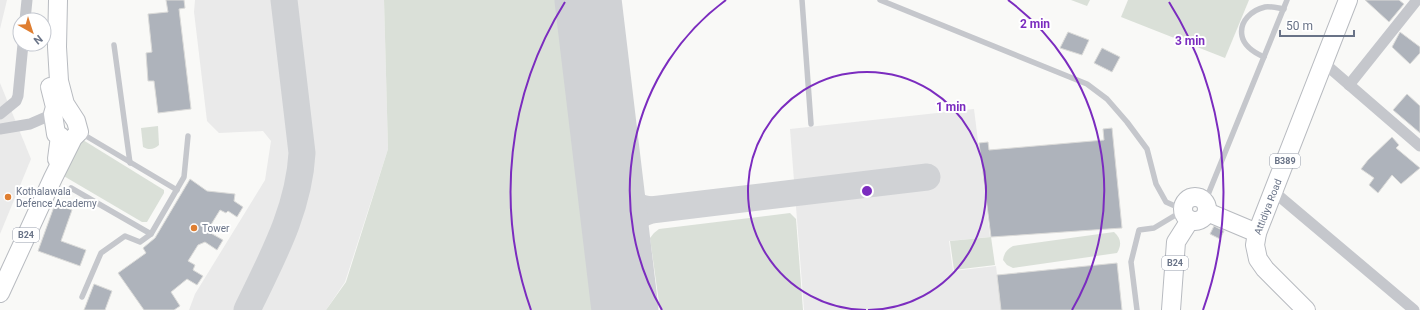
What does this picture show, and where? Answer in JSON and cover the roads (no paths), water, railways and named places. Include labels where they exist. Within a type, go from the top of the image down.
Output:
[{"type":"main road","name":"B24","points":[[48,0],[47,72],[55,107],[53,114],[56,134],[60,136],[59,153],[54,178]]},
{"type":"main road","points":[[58,0],[57,47],[59,81],[65,104],[76,121],[79,132]]},
{"type":"main road","name":"Attidiya Road","points":[[1306,310],[1265,269],[1258,259],[1255,245],[1257,233],[1348,0]]},
{"type":"main road","name":"B24","points":[[0,293],[73,138],[79,132]]},
{"type":"main road","points":[[1187,215],[1198,220],[1202,219],[1206,207],[1257,233]]},
{"type":"main road","name":"B24","points":[[1171,310],[1176,242],[1187,215]]},
{"type":"street","points":[[26,12],[27,0]]},
{"type":"street","points":[[1349,85],[1417,0]]},
{"type":"street","points":[[0,114],[16,101],[18,96],[22,52]]},
{"type":"street","points":[[1324,63],[1420,146]]},
{"type":"street","points":[[0,129],[30,124],[53,114]]},
{"type":"street","points":[[30,124],[47,127],[56,134]]},
{"type":"street","points":[[1273,191],[1414,310]]},
{"type":"lane","points":[[802,0],[811,124]]},
{"type":"lane","points":[[880,0],[1087,84],[1107,99],[1127,122],[1147,149],[1156,184],[1166,202],[1187,215]]},
{"type":"lane","points":[[1206,207],[1287,0]]},
{"type":"lane","points":[[1264,57],[1254,52],[1247,46],[1242,36],[1242,25],[1246,17],[1258,10],[1266,7],[1284,9]]},
{"type":"lane","points":[[114,46],[130,163]]},
{"type":"lane","points":[[79,132],[177,190]]},
{"type":"lane","points":[[82,297],[101,253],[125,236],[140,242],[151,234],[184,177],[188,136]]},
{"type":"lane","points":[[71,188],[151,234]]},
{"type":"lane","points":[[1137,310],[1131,262],[1138,230],[1154,228],[1187,215]]},
{"type":"place","name":"Kothalawala Defence Academy","points":[[8,197]]},
{"type":"place","name":"Tower","points":[[194,228]]}]
